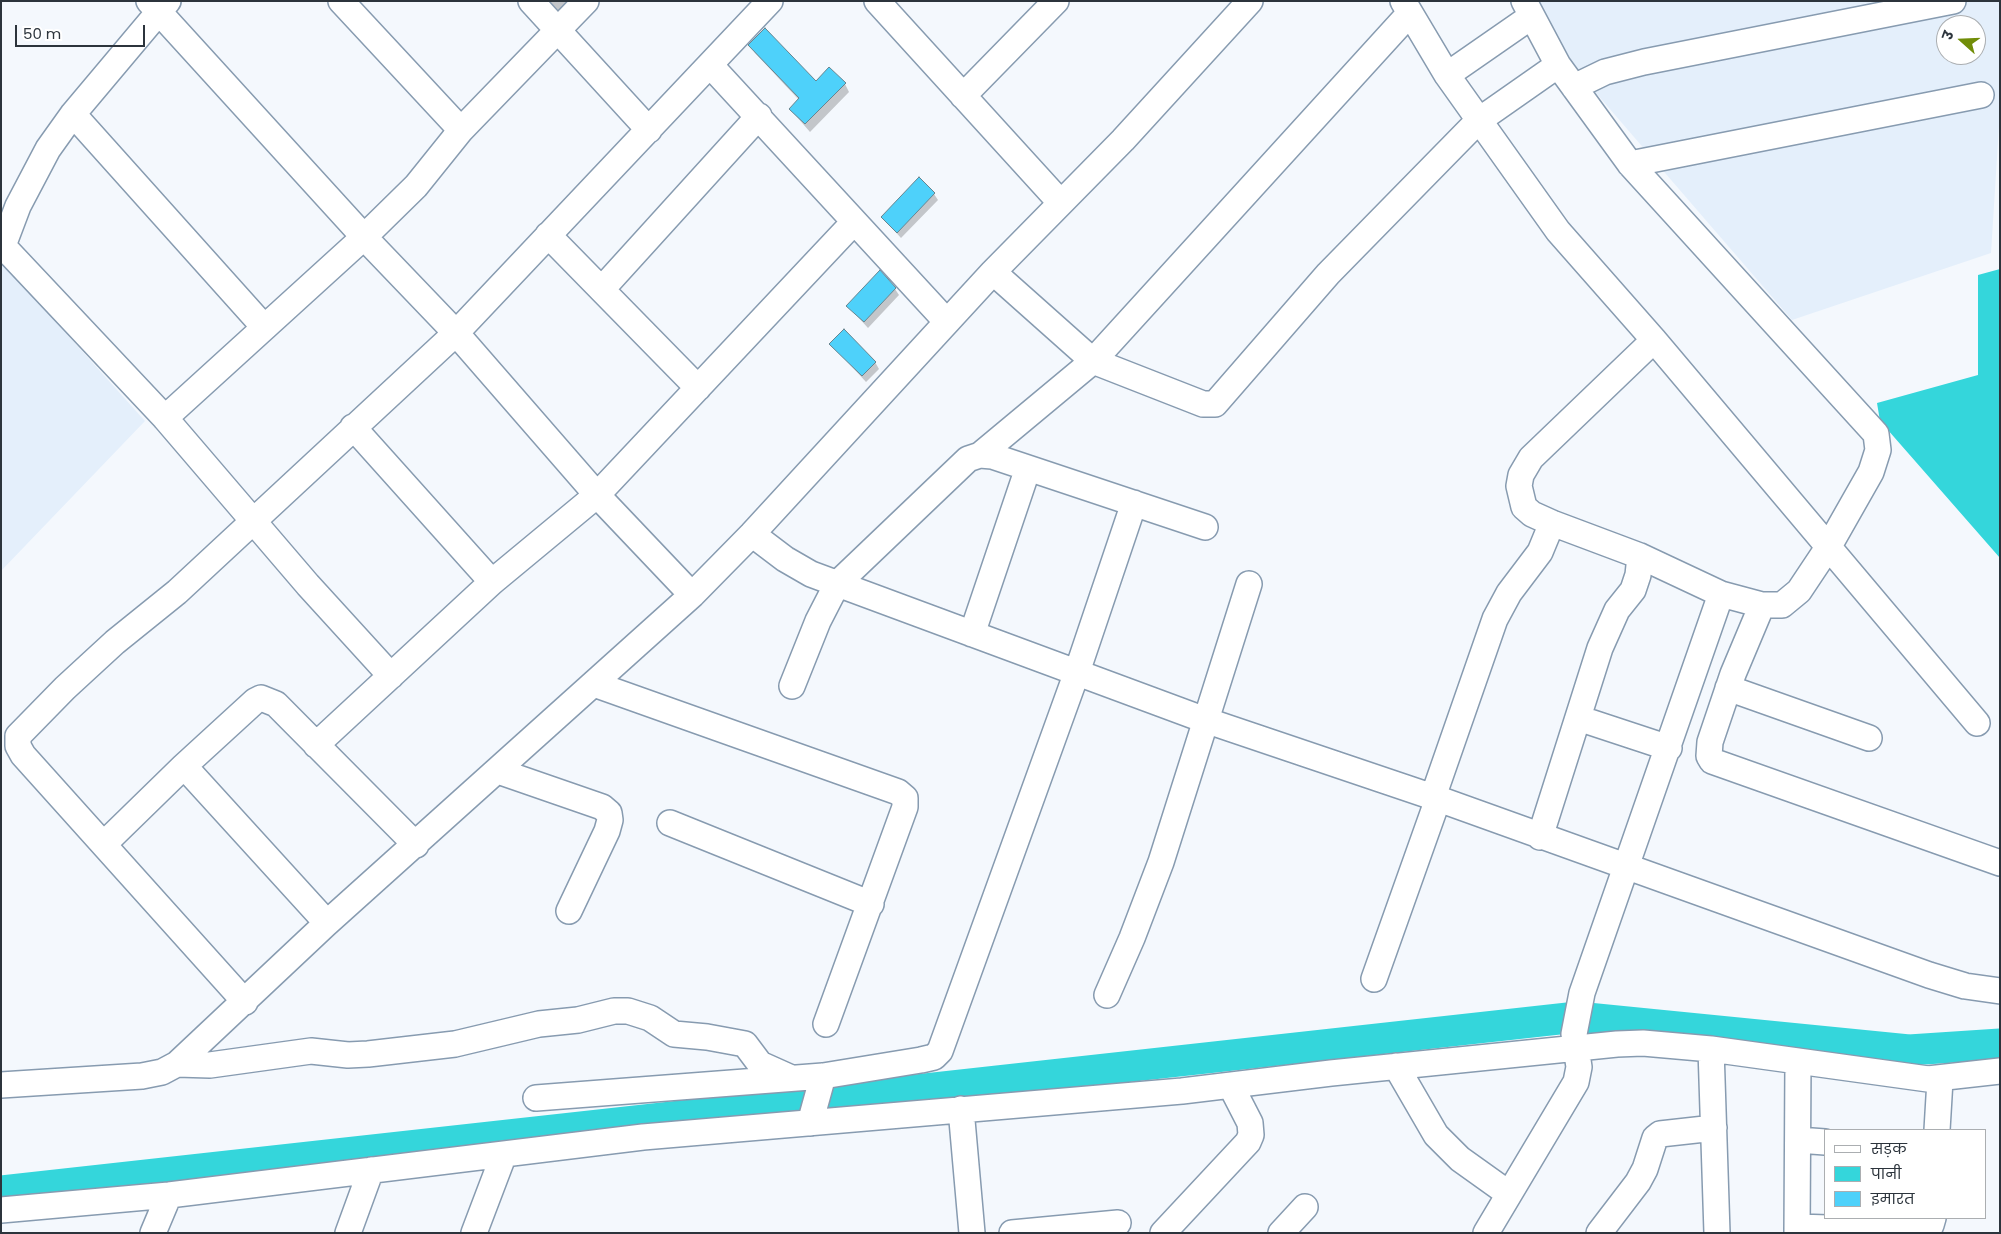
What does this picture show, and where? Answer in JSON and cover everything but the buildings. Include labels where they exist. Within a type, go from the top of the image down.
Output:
[{"type":"street","points":[[341,1],[461,130]]},
{"type":"street","points":[[531,1],[649,130]]},
{"type":"street","points":[[165,418],[364,237],[416,186],[461,130],[586,1]]},
{"type":"street","points":[[245,1002],[23,755],[18,746],[18,736],[115,642],[177,592],[456,333],[770,1]]},
{"type":"street","points":[[877,1],[1060,202]]},
{"type":"street","points":[[963,96],[1056,1]]},
{"type":"street","points":[[1,1085],[142,1076],[162,1072],[177,1064],[327,924],[692,596],[752,534],[1060,202],[1123,140],[1250,1]]},
{"type":"street","points":[[1574,87],[1605,72],[1644,62],[1953,1]]},
{"type":"street","points":[[391,676],[253,522],[165,418],[2,248],[32,176],[73,114],[159,5],[364,237],[456,333],[597,495],[692,596]]},
{"type":"street","points":[[792,686],[818,621],[837,584],[968,459],[980,454],[1093,361],[1406,7],[1447,75],[1558,231],[1654,340],[1977,724]]},
{"type":"street","points":[[1447,75],[1528,8],[1558,65],[1630,164],[1876,434],[1878,450],[1876,460],[1828,546],[1791,599],[1782,605],[1762,605],[1721,594],[1640,556],[1552,523],[1532,514],[1524,507],[1518,486],[1521,475],[1541,447],[1654,340]]},
{"type":"street","points":[[994,272],[1093,361],[1203,404],[1211,405],[1219,402],[1328,274],[1478,120],[1558,65]]},
{"type":"street","points":[[710,66],[759,116],[947,322]]},
{"type":"street","points":[[1630,164],[1981,95]]},
{"type":"street","points":[[73,114],[264,327]]},
{"type":"street","points":[[602,290],[759,116]]},
{"type":"street","points":[[316,745],[492,582],[597,495],[854,222]]},
{"type":"street","points":[[548,235],[698,388]]},
{"type":"street","points":[[353,427],[492,582]]},
{"type":"street","points":[[980,454],[1205,527]]},
{"type":"street","points":[[972,634],[1028,468]]},
{"type":"street","points":[[536,1098],[792,1078],[822,1080],[934,1057],[940,1051],[1077,672],[1134,503]]},
{"type":"street","points":[[1374,979],[1495,619],[1509,592],[1540,552],[1552,523]]},
{"type":"street","points":[[752,534],[785,559],[837,584],[1204,720],[1436,798],[1540,837],[1628,866],[1948,982],[2000,991]]},
{"type":"street","points":[[1540,837],[1611,621],[1632,590],[1638,575],[1640,556]]},
{"type":"street","points":[[1106,995],[1132,938],[1161,862],[1204,720],[1249,584]]},
{"type":"street","points":[[1486,1233],[1576,1082],[1579,1067],[1576,1032],[1582,993],[1628,866],[1721,594]]},
{"type":"street","points":[[1762,605],[1731,681],[1708,750],[1712,761],[2000,862]]},
{"type":"street","points":[[1698,665],[1731,681],[1869,738]]},
{"type":"street","points":[[594,684],[898,792],[905,798],[905,807],[826,1024]]},
{"type":"street","points":[[104,844],[184,766],[255,701],[261,698],[269,699],[276,704],[416,845]]},
{"type":"street","points":[[1578,718],[1669,748]]},
{"type":"street","points":[[184,766],[327,924]]},
{"type":"street","points":[[498,772],[602,807],[609,813],[610,820],[607,831],[569,911]]},
{"type":"street","points":[[670,823],[871,904]]},
{"type":"street","points":[[177,1064],[210,1065],[311,1051],[348,1055],[368,1054],[455,1044],[539,1024],[578,1020],[614,1011],[628,1011],[650,1018],[674,1034],[707,1037],[745,1044],[760,1064],[792,1078]]},
{"type":"street","points":[[1,1210],[169,1194],[811,1117],[960,1109],[1231,1086],[1518,1053],[1576,1032],[1617,1044],[1643,1043],[1711,1049],[1940,1080],[2000,1071]]},
{"type":"street","points":[[1711,1049],[1717,1233]]},
{"type":"street","points":[[1798,1061],[1798,1230],[1918,1231],[1931,1225],[1933,1219]]},
{"type":"street","points":[[1396,1066],[1436,1135],[1460,1158],[1509,1194]]},
{"type":"street","points":[[811,1117],[822,1080]]},
{"type":"street","points":[[1937,1129],[1940,1080]]},
{"type":"street","points":[[1163,1233],[1248,1142],[1251,1135],[1250,1123],[1231,1086]]},
{"type":"street","points":[[960,1109],[972,1233]]},
{"type":"street","points":[[1599,1233],[1638,1182],[1645,1169],[1655,1138],[1660,1134],[1714,1128]]},
{"type":"street","points":[[1798,1140],[1824,1142]]},
{"type":"street","points":[[474,1233],[504,1154]]},
{"type":"street","points":[[348,1233],[372,1170]]},
{"type":"street","points":[[153,1233],[169,1194]]},
{"type":"street","points":[[1282,1233],[1304,1207]]},
{"type":"street","points":[[1012,1233],[1118,1223]]},
{"type":"shaded area","points":[[1538,1],[2000,1],[2000,110],[1991,253],[1792,320],[1577,71]]},
{"type":"shaded area","points":[[1,261],[145,421],[1,571]]},
{"type":"water","points":[[2000,269],[2000,558],[1880,421],[1877,403],[1978,375],[1978,275]]},
{"type":"waterway","points":[[1,1191],[1577,1017],[1909,1050],[2000,1044]]}]
